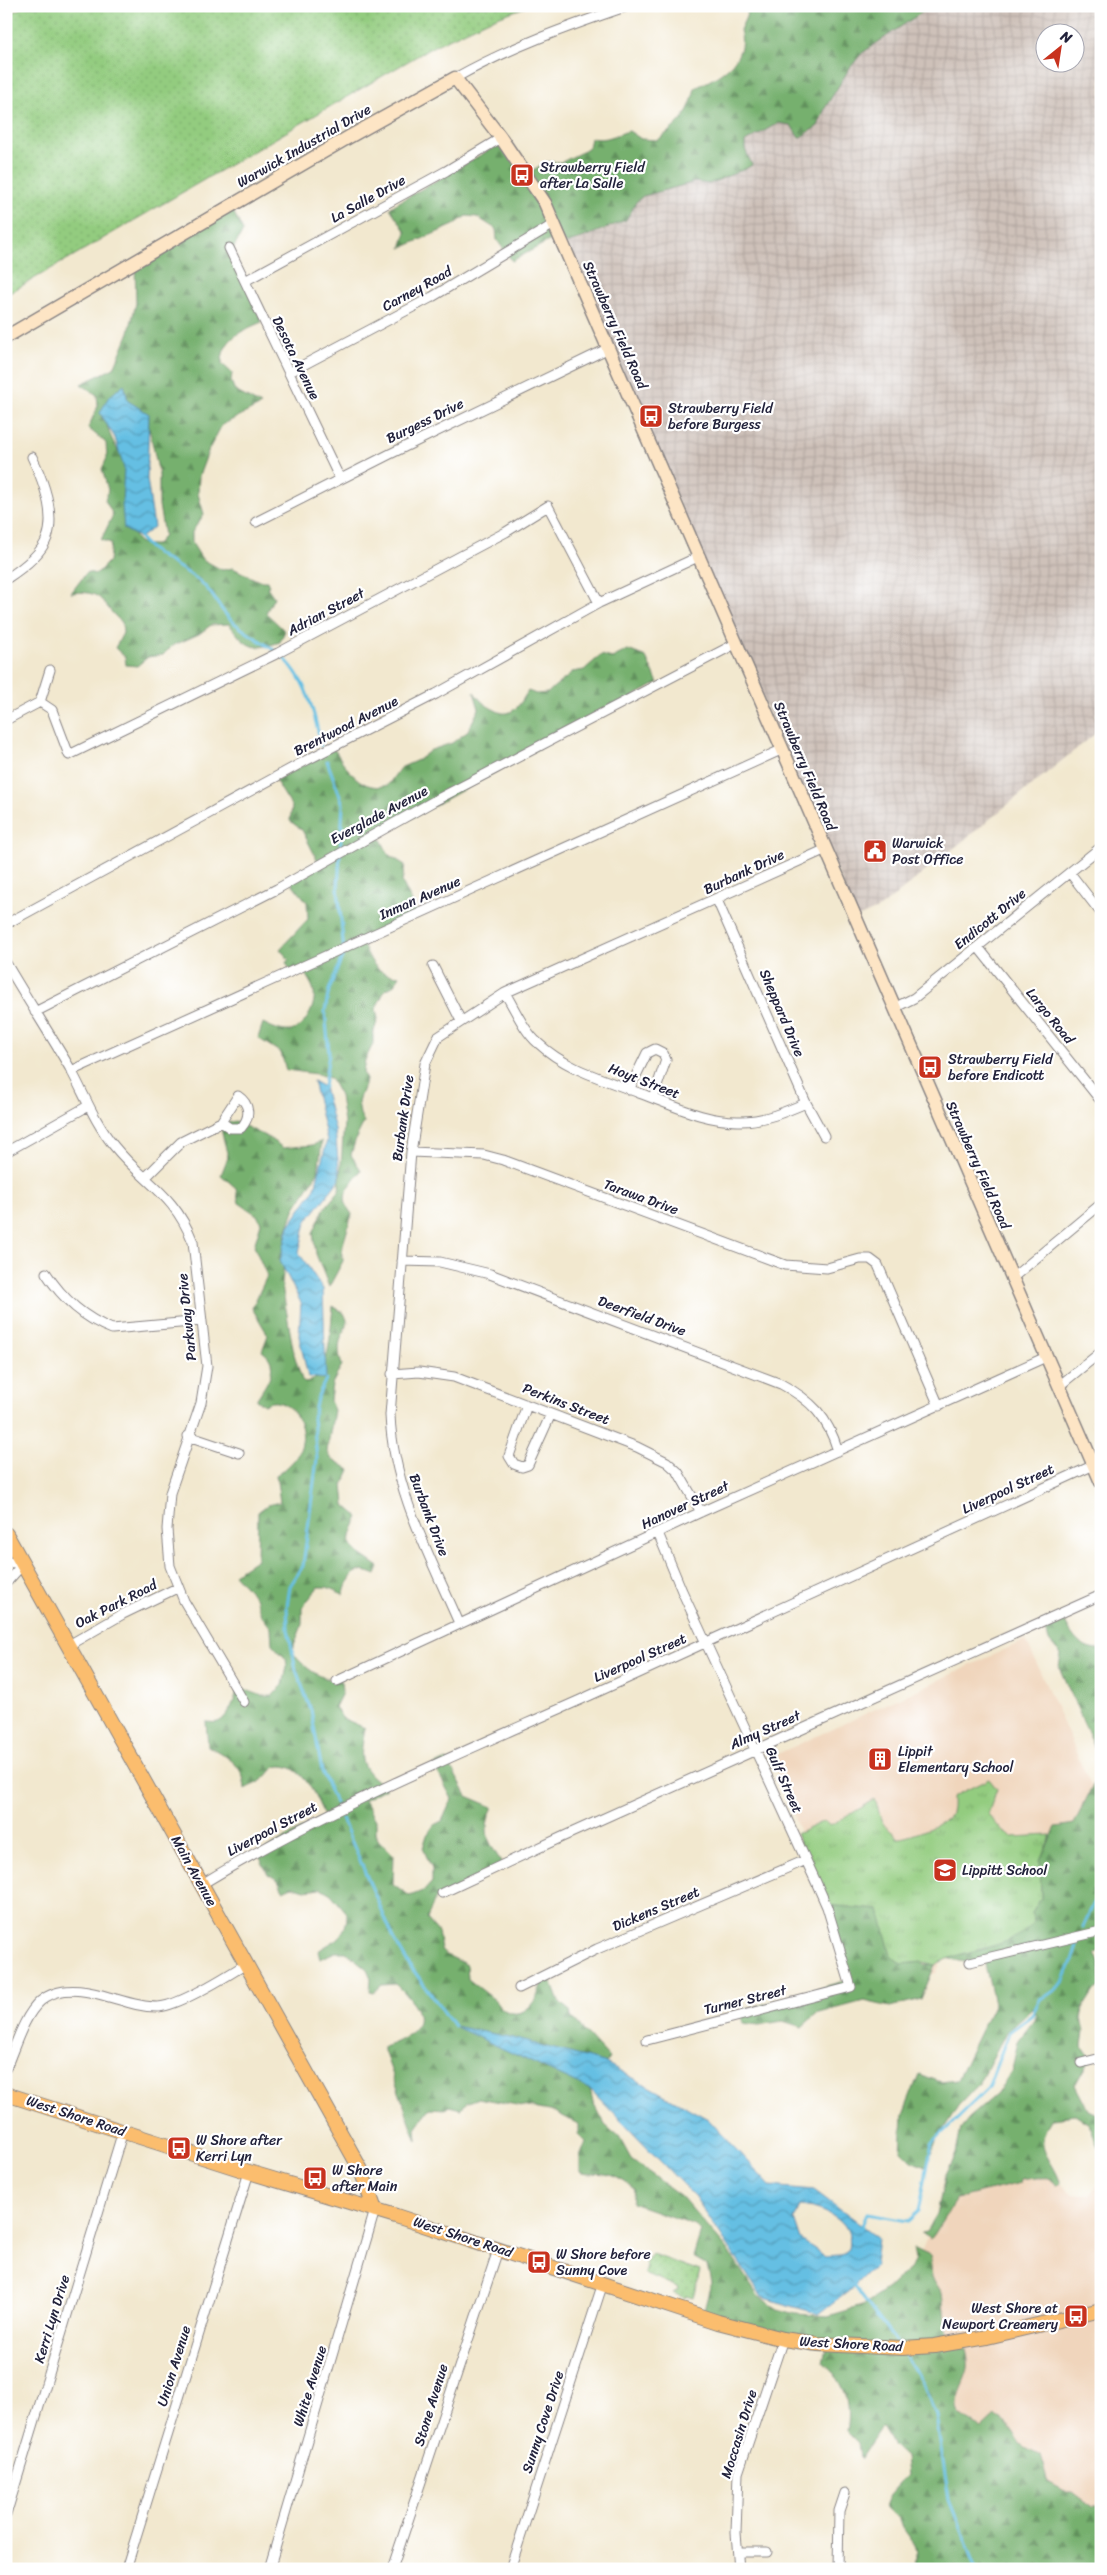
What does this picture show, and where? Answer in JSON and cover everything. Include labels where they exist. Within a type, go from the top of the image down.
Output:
[{"type":"main road","name":"Main Avenue","points":[[6,1534],[361,2170],[375,2210]]},
{"type":"main road","name":"West Shore Road","points":[[6,2094],[603,2283],[718,2322],[783,2339],[818,2344],[893,2348],[934,2346],[987,2337],[1101,2310]]},
{"type":"street","name":"Warwick Industrial Drive","points":[[6,337],[349,137],[482,63],[545,35],[628,6]]},
{"type":"street","name":"Strawberry Field Road","points":[[455,78],[501,138],[535,188],[554,224],[700,556],[824,850],[1098,1475]]},
{"type":"street","name":"La Salle Drive","points":[[245,281],[446,171],[501,138]]},
{"type":"street","name":"Carney Road","points":[[290,372],[432,297],[554,224]]},
{"type":"street","name":"Desota Avenue","points":[[230,248],[275,346],[290,372],[340,479]]},
{"type":"street","name":"Burgess Drive","points":[[256,522],[609,348]]},
{"type":"street","points":[[6,579],[38,552],[47,538],[46,494],[32,457]]},
{"type":"street","name":"Adrian Street","points":[[40,702],[52,710],[69,755],[278,653],[506,532],[548,506],[599,603]]},
{"type":"street","name":"Brentwood Avenue","points":[[6,924],[307,760],[436,694],[599,603],[700,556]]},
{"type":"street","name":"Everglade Avenue","points":[[35,1012],[277,889],[434,801],[737,643]]},
{"type":"street","points":[[6,720],[40,702],[50,670]]},
{"type":"street","name":"Inman Avenue","points":[[71,1071],[781,750]]},
{"type":"street","name":"Endicott Drive","points":[[894,1008],[914,998],[1101,847]]},
{"type":"street","name":"Burbank Drive","points":[[460,1623],[409,1508],[399,1478],[390,1424],[392,1374],[411,1152],[425,1064],[438,1037],[505,992],[717,900],[824,850]]},
{"type":"street","points":[[1070,873],[1101,913]]},
{"type":"street","name":"Sheppard Drive","points":[[717,900],[806,1103],[824,1136]]},
{"type":"street","name":"Largo Road","points":[[978,948],[1101,1101]]},
{"type":"street","name":"Parkway Drive","points":[[6,963],[71,1071],[88,1106],[114,1146],[174,1205],[193,1242],[207,1366],[200,1402],[170,1493],[167,1529],[169,1560],[177,1588],[244,1702]]},
{"type":"street","points":[[433,966],[461,1021]]},
{"type":"street","name":"Hoyt Street","points":[[505,992],[532,1038],[550,1053],[577,1070],[629,1090],[708,1118],[739,1122],[767,1118],[806,1103]]},
{"type":"street","points":[[629,1090],[647,1053],[655,1049],[659,1050],[663,1053],[666,1060],[653,1098]]},
{"type":"street","points":[[6,1152],[88,1106]]},
{"type":"street","points":[[146,1177],[181,1142],[221,1122]]},
{"type":"street","name":"Tarawa Drive","points":[[411,1152],[484,1155],[503,1160],[785,1265],[827,1268],[860,1259],[870,1259],[878,1265],[939,1406]]},
{"type":"street","points":[[1011,1279],[1101,1204]]},
{"type":"street","name":"Deerfield Drive","points":[[402,1260],[440,1262],[490,1274],[781,1384],[812,1403],[830,1430],[838,1451]]},
{"type":"street","points":[[46,1273],[69,1302],[98,1324],[112,1329],[202,1321]]},
{"type":"street","points":[[1059,1386],[1101,1352]]},
{"type":"street","name":"Hanover Street","points":[[337,1681],[701,1512],[1046,1357]]},
{"type":"street","name":"Perkins Street","points":[[392,1374],[442,1374],[628,1443],[666,1462],[678,1472],[701,1512]]},
{"type":"street","points":[[527,1404],[509,1456],[514,1464],[522,1467],[528,1465],[551,1414]]},
{"type":"street","points":[[188,1436],[239,1454]]},
{"type":"street","name":"Liverpool Street","points":[[202,1884],[294,1832],[464,1750],[1098,1475]]},
{"type":"street","name":"Gulf Street","points":[[658,1533],[706,1644],[827,1908],[851,1987]]},
{"type":"street","points":[[6,1562],[23,1564]]},
{"type":"street","points":[[6,1583],[23,1564]]},
{"type":"street","name":"Oak Park Road","points":[[68,1645],[123,1614],[177,1588]]},
{"type":"street","name":"Almy Street","points":[[442,1894],[755,1750],[925,1676],[1101,1595]]},
{"type":"street","name":"Dickens Street","points":[[520,1988],[597,1949],[806,1860]]},
{"type":"street","points":[[970,1962],[1101,1931]]},
{"type":"street","points":[[6,2068],[33,2008],[49,1994],[67,1990],[86,1990],[138,2005],[163,2006],[182,2000],[246,1964]]},
{"type":"street","name":"Turner Street","points":[[646,2040],[851,1987]]},
{"type":"street","points":[[1081,2062],[1101,2058]]},
{"type":"street","name":"Kerri Lyn Drive","points":[[6,2515],[122,2131]]},
{"type":"street","name":"Union Avenue","points":[[126,2569],[248,2172]]},
{"type":"street","name":"White Avenue","points":[[269,2569],[375,2210]]},
{"type":"street","name":"Stone Avenue","points":[[392,2569],[498,2250]]},
{"type":"street","name":"Sunny Cove Drive","points":[[510,2569],[603,2283]]},
{"type":"street","name":"Moccasin Drive","points":[[739,2569],[736,2491],[738,2473],[783,2339]]},
{"type":"street","points":[[838,2569],[839,2511],[845,2492]]},
{"type":"street","points":[[738,2552],[767,2552]]},
{"type":"shaded area","points":[[931,6],[1101,6],[1101,713],[1095,714],[1101,721],[1101,729],[880,908],[857,918],[567,244],[626,221],[636,202],[643,196],[695,182],[709,184],[751,165],[745,149],[745,142],[778,123],[818,126],[825,108],[849,69],[862,53]]},
{"type":"shaded area","name":"Lippitt School","points":[[1026,1640],[1101,1808],[943,1958],[936,1973],[863,1998],[771,1757]]},
{"type":"shaded area","points":[[1044,2176],[1053,2181],[1057,2186],[1061,2184],[1073,2194],[1083,2195],[1090,2195],[1101,2180],[1101,2507],[1093,2507],[1072,2491],[1065,2491],[1047,2482],[1040,2455],[1020,2443],[1017,2435],[990,2424],[982,2429],[960,2415],[957,2404],[961,2383],[968,2369],[948,2345],[942,2293],[932,2277],[930,2256],[921,2252],[927,2238],[931,2239],[956,2199],[1020,2183],[1021,2179]]},
{"type":"green space","points":[[25,6],[528,6],[489,20],[436,45],[6,295],[6,16]]},
{"type":"green space","points":[[748,6],[931,6],[862,53],[849,69],[825,108],[818,126],[799,138],[791,125],[778,123],[745,142],[745,149],[752,165],[747,168],[709,184],[695,182],[643,196],[636,202],[626,220],[567,244],[558,236],[512,261],[497,240],[496,229],[477,217],[466,216],[454,225],[401,248],[406,232],[390,208],[503,142],[525,175],[546,162],[562,162],[580,153],[589,147],[591,138],[606,138],[629,131],[641,139],[658,140],[682,118],[690,106],[695,88],[722,73],[736,59],[742,41],[740,30],[746,17]]},
{"type":"green space","points":[[231,207],[243,231],[231,253],[262,322],[241,332],[229,342],[225,348],[222,364],[232,373],[231,381],[235,391],[261,405],[222,425],[209,449],[199,476],[198,494],[204,514],[192,532],[192,543],[202,559],[222,570],[233,568],[259,581],[267,581],[269,586],[267,587],[274,597],[266,613],[285,631],[280,642],[256,647],[240,638],[229,624],[211,625],[199,634],[172,646],[163,655],[148,657],[137,666],[126,665],[125,657],[115,648],[123,633],[122,622],[97,596],[82,592],[71,593],[87,572],[96,574],[109,561],[111,543],[101,540],[113,515],[105,500],[108,490],[102,469],[107,458],[106,443],[88,428],[98,406],[97,395],[81,384],[114,368],[129,332],[136,303],[135,262]],"holes":[[[146,414],[159,474],[159,505],[164,536],[156,545],[147,545],[137,540],[132,528],[128,510],[127,480],[123,462],[107,423]]]},
{"type":"green space","points":[[628,650],[646,657],[658,683],[379,836],[389,855],[405,865],[402,882],[417,912],[362,943],[375,966],[385,973],[400,976],[393,986],[385,990],[376,1008],[378,1019],[373,1034],[373,1044],[365,1060],[363,1072],[366,1080],[358,1101],[360,1114],[364,1122],[356,1138],[351,1155],[361,1170],[349,1187],[345,1197],[352,1214],[342,1248],[343,1261],[329,1287],[316,1254],[313,1233],[324,1209],[339,1191],[344,1123],[340,1096],[330,1078],[286,1070],[281,1053],[258,1038],[263,1023],[276,1029],[287,1031],[300,1026],[311,1011],[314,999],[313,987],[302,968],[290,970],[286,962],[289,960],[280,949],[308,919],[307,902],[290,881],[319,863],[302,830],[290,821],[292,807],[275,780],[334,749],[350,772],[363,783],[379,787],[388,785],[400,768],[418,760],[431,750],[452,743],[467,732],[479,709],[474,692],[488,706],[501,713],[511,712],[522,701],[528,691],[536,694],[548,693],[572,672],[584,670],[601,655],[612,658]]},
{"type":"green space","points":[[235,1121],[271,1139],[283,1148],[313,1145],[322,1141],[318,1172],[295,1208],[286,1233],[282,1286],[294,1354],[302,1380],[306,1383],[316,1378],[324,1365],[329,1344],[333,1306],[344,1313],[348,1322],[340,1343],[339,1353],[342,1365],[332,1384],[330,1401],[334,1410],[327,1451],[331,1458],[350,1470],[343,1484],[345,1505],[359,1517],[351,1536],[352,1547],[379,1567],[376,1575],[362,1571],[354,1574],[343,1594],[327,1587],[318,1587],[302,1608],[302,1625],[292,1651],[313,1672],[327,1679],[341,1680],[342,1693],[335,1707],[342,1718],[365,1728],[362,1756],[365,1768],[386,1788],[364,1800],[376,1822],[376,1838],[394,1855],[393,1884],[410,1896],[425,1890],[432,1882],[432,1869],[423,1848],[427,1835],[434,1825],[442,1821],[452,1799],[434,1765],[447,1760],[467,1796],[493,1807],[487,1824],[488,1838],[504,1866],[435,1899],[427,1919],[438,1932],[441,1949],[445,1954],[467,1965],[468,1979],[496,2001],[502,2009],[512,2013],[522,2012],[531,2005],[540,1990],[541,1980],[549,1976],[559,2002],[570,2011],[571,2017],[609,2058],[603,2068],[588,2079],[593,2102],[605,2125],[619,2137],[631,2159],[681,2196],[727,2249],[758,2296],[778,2309],[796,2314],[828,2316],[862,2306],[890,2287],[910,2268],[915,2259],[913,2248],[930,2256],[932,2277],[942,2293],[948,2345],[965,2345],[967,2354],[968,2368],[957,2399],[958,2411],[964,2418],[982,2429],[995,2417],[1003,2421],[1021,2444],[1040,2455],[1048,2482],[1065,2491],[1072,2491],[1093,2507],[1101,2507],[1101,2569],[916,2569],[917,2555],[915,2546],[899,2518],[888,2510],[886,2506],[892,2492],[907,2475],[905,2457],[893,2446],[882,2427],[860,2459],[858,2442],[847,2431],[848,2411],[842,2385],[823,2363],[826,2348],[702,2318],[711,2283],[707,2265],[693,2257],[701,2231],[695,2225],[632,2203],[634,2189],[617,2178],[605,2174],[580,2172],[580,2157],[586,2142],[578,2134],[578,2124],[555,2112],[479,2098],[466,2103],[461,2109],[449,2106],[445,2109],[430,2108],[416,2128],[417,2141],[384,2051],[384,2047],[409,2035],[415,2028],[418,2021],[418,2013],[414,2004],[396,1984],[382,1985],[374,1992],[370,1991],[371,1978],[367,1969],[346,1952],[335,1952],[320,1959],[318,1951],[339,1936],[345,1927],[347,1913],[331,1894],[321,1888],[305,1890],[292,1886],[283,1890],[278,1880],[268,1874],[258,1854],[324,1816],[313,1792],[303,1777],[296,1771],[280,1766],[274,1768],[260,1781],[245,1789],[242,1774],[234,1763],[208,1746],[206,1722],[218,1722],[225,1717],[233,1703],[237,1689],[247,1690],[263,1696],[272,1696],[283,1685],[287,1667],[286,1659],[272,1644],[271,1628],[261,1615],[255,1597],[234,1574],[257,1559],[258,1512],[267,1505],[280,1502],[276,1475],[292,1462],[300,1449],[303,1435],[300,1422],[284,1404],[274,1402],[264,1405],[256,1400],[268,1381],[272,1368],[268,1356],[262,1351],[268,1335],[252,1308],[267,1276],[254,1246],[261,1223],[257,1215],[239,1203],[236,1188],[221,1175],[228,1157],[220,1125]]},
{"type":"green space","points":[[1061,1614],[1072,1634],[1081,1644],[1101,1650],[1101,1762],[1059,1667],[1061,1654],[1050,1642],[1041,1623]]},
{"type":"green space","points":[[1101,1763],[1101,1950],[1095,1954],[1100,1963],[1101,1987],[1093,1992],[1083,2008],[1081,2019],[1084,2031],[1082,2046],[1090,2058],[1075,2085],[1088,2110],[1101,2116],[1101,2154],[1089,2124],[1075,2115],[1052,2118],[1043,2138],[1043,2145],[1061,2184],[1057,2186],[1050,2179],[1031,2177],[1021,2179],[1020,2183],[956,2199],[931,2239],[921,2233],[926,2232],[937,2214],[945,2176],[956,2154],[961,2128],[969,2118],[997,2094],[1012,2070],[1018,2041],[1034,2020],[1036,2013],[1033,2008],[1006,2032],[979,2084],[958,2106],[936,2141],[926,2167],[911,2161],[901,2151],[903,2115],[919,2074],[941,2082],[957,2080],[994,2003],[984,1960],[969,1963],[946,1958],[984,1949],[1033,1923],[1032,1913],[1041,1898],[1040,1860],[1056,1827],[1074,1824],[1098,1775]]},
{"type":"green space","points":[[989,1779],[997,1789],[988,1814],[1003,1832],[1012,1837],[1051,1835],[1040,1860],[1041,1898],[1032,1913],[1033,1923],[1025,1932],[1001,1943],[946,1959],[935,1965],[923,1962],[901,1964],[891,1955],[879,1910],[827,1905],[796,1834],[824,1821],[830,1826],[874,1800],[881,1820],[886,1827],[897,1838],[902,1838],[916,1834],[945,1820],[951,1812],[952,1797]]},
{"type":"green space","points":[[827,1905],[880,1910],[891,1955],[901,1964],[923,1962],[923,1964],[935,1965],[921,1999],[890,2007],[864,2001],[816,2014],[802,2027],[783,2021],[759,2025],[743,2023],[740,2011],[847,1980]]},
{"type":"green space","points":[[652,2254],[700,2271],[693,2297],[686,2295],[685,2298],[673,2293],[678,2290],[677,2287],[645,2273],[647,2267],[645,2264]]},
{"type":"water","points":[[124,384],[128,401],[149,414],[147,479],[154,527],[140,538],[124,529],[122,504],[124,468],[115,438],[100,413],[108,398]]},
{"type":"water","points":[[313,1081],[324,1087],[335,1130],[340,1179],[306,1222],[299,1253],[323,1289],[326,1379],[308,1377],[299,1336],[301,1303],[280,1261],[289,1226],[315,1188],[327,1140]]},
{"type":"water","points":[[454,2026],[509,2037],[604,2062],[708,2119],[770,2186],[814,2190],[878,2238],[875,2265],[854,2286],[818,2314],[762,2297],[695,2197],[591,2090]],"holes":[[[800,2206],[827,2213],[842,2224],[850,2239],[849,2249],[841,2255],[825,2256],[801,2240],[794,2219]]]},
{"type":"waterway","points":[[140,538],[160,556],[203,584],[229,618],[273,649],[288,663],[303,684],[308,696],[321,746]]},
{"type":"waterway","points":[[324,1087],[329,1053],[325,1011],[329,990],[344,952],[338,888],[343,804],[327,761]]},
{"type":"waterway","points":[[326,1379],[317,1398],[313,1418],[317,1459],[303,1566],[290,1586],[287,1607],[288,1629],[296,1670],[311,1710],[322,1771],[335,1803]]},
{"type":"waterway","points":[[342,1819],[395,1941],[406,1960],[454,2026]]},
{"type":"waterway","points":[[1083,1927],[1101,1888]]},
{"type":"waterway","points":[[860,2230],[867,2214],[908,2221],[919,2211],[932,2143],[988,2088],[1009,2032],[1032,2015],[1040,1999],[1049,1995],[1061,1984],[1069,1970],[1077,1945]]},
{"type":"waterway","points":[[854,2283],[854,2286],[896,2342]]},
{"type":"waterway","points":[[903,2351],[924,2386],[936,2416],[949,2500],[977,2569]]},
{"type":"place","name":"Strawberry Field after La Salle","points":[[522,175]]},
{"type":"place","name":"Strawberry Field before Burgess","points":[[651,416]]},
{"type":"place","name":"Warwick Post Office","points":[[875,851]]},
{"type":"place","name":"Strawberry Field before Endicott","points":[[930,1067]]},
{"type":"place","name":"Lippit Elementary School","points":[[880,1759]]},
{"type":"place","name":"Lippitt School","points":[[945,1870]]},
{"type":"place","name":"W Shore after Kerri Lyn","points":[[179,2148]]},
{"type":"place","name":"W Shore after Main","points":[[315,2178]]},
{"type":"place","name":"W Shore before Sunny Cove","points":[[539,2262]]},
{"type":"place","name":"West Shore at Newport Creamery","points":[[1076,2316]]}]
